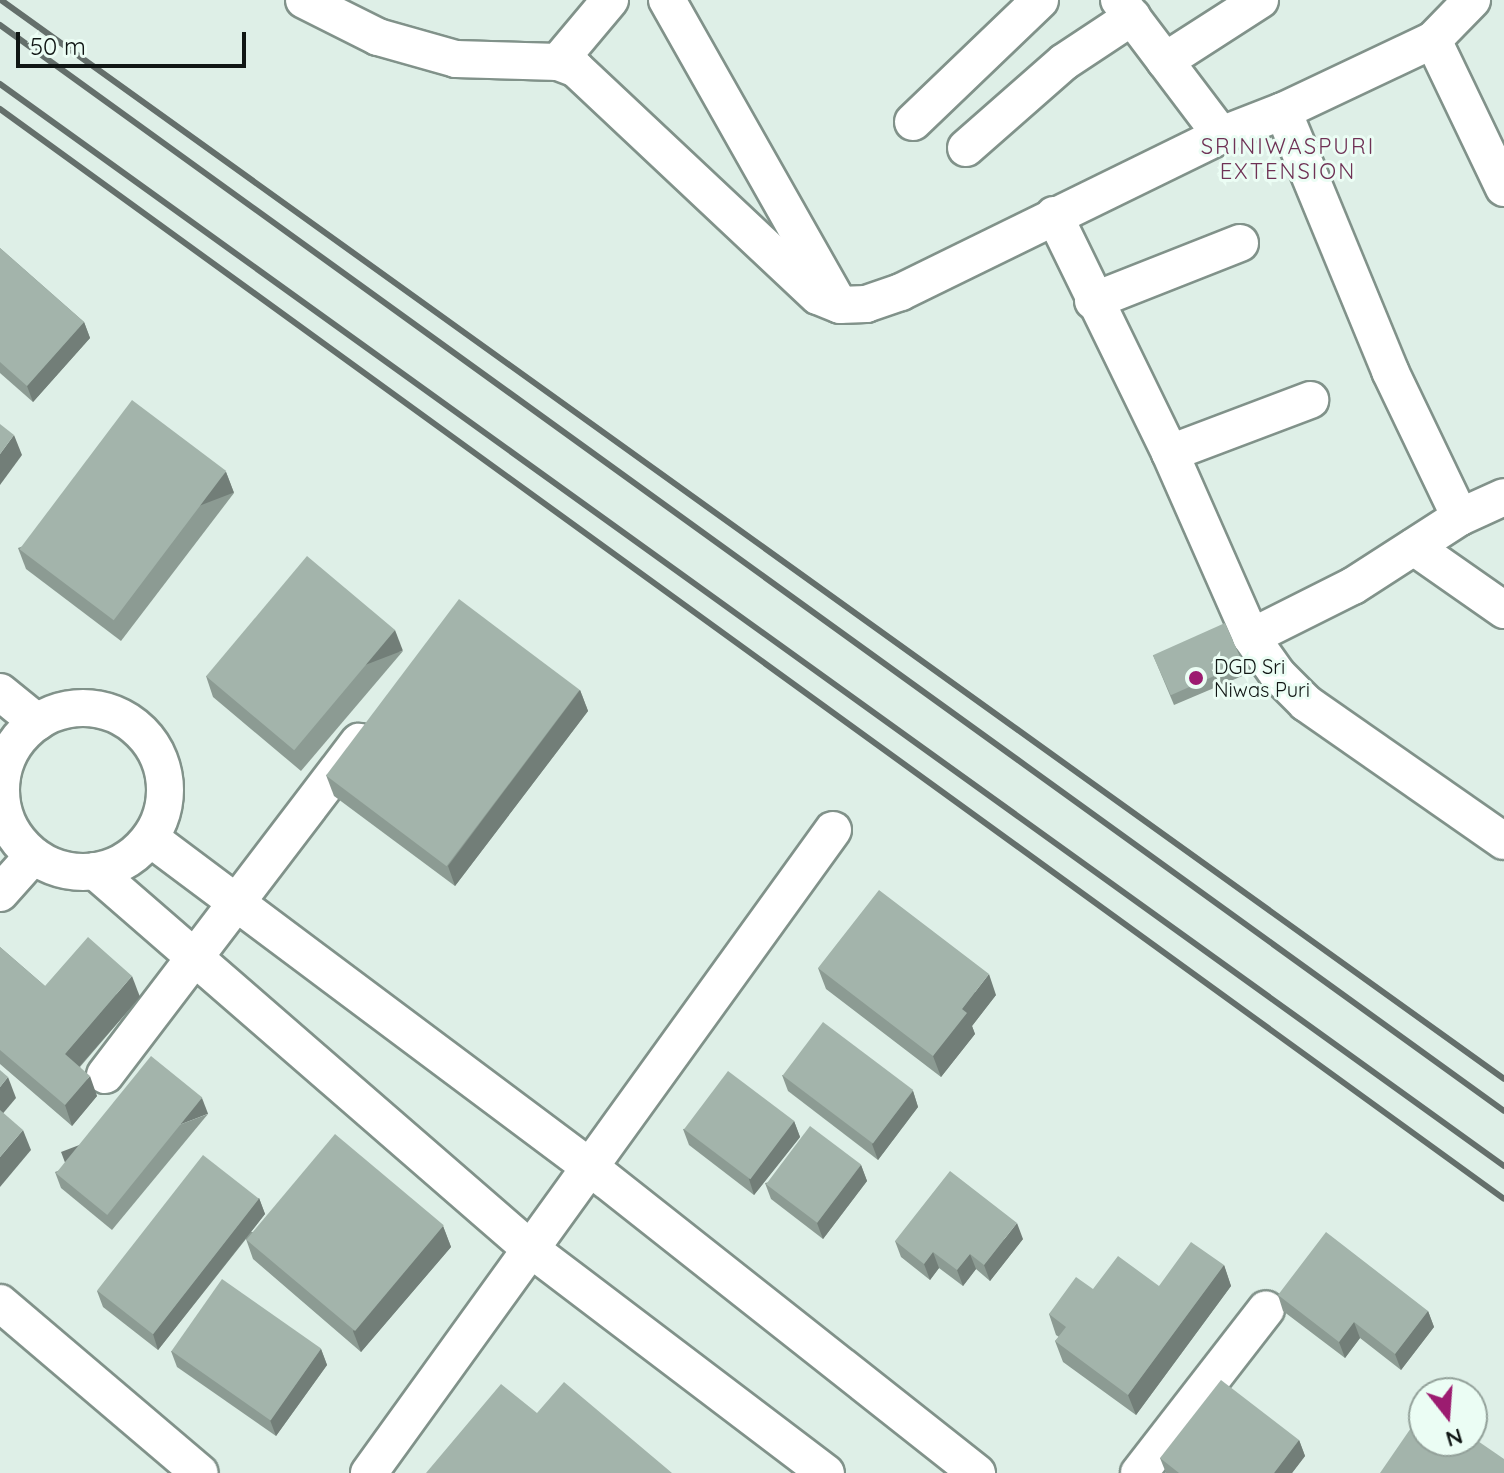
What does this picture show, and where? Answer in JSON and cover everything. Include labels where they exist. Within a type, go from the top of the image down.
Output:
[{"type":"street","points":[[304,0],[378,37],[456,59],[558,62],[597,85],[818,296],[840,305],[866,304],[901,292],[1221,135],[1283,111],[1433,40],[1472,0]]},
{"type":"street","points":[[558,62],[610,0]]},
{"type":"street","points":[[667,0],[840,305]]},
{"type":"street","points":[[913,122],[1040,0]]},
{"type":"street","points":[[1165,61],[1260,0]]},
{"type":"street","points":[[966,148],[1126,8],[1221,135]]},
{"type":"street","points":[[1433,40],[1504,188]]},
{"type":"street","points":[[1283,111],[1390,371],[1460,517]]},
{"type":"street","points":[[1054,215],[1093,301],[1170,453],[1251,637],[1306,703],[1504,841]]},
{"type":"street","points":[[1093,301],[1240,243]]},
{"type":"street","points":[[1170,453],[1310,400]]},
{"type":"street","points":[[1251,637],[1353,586],[1460,517],[1504,497]]},
{"type":"street","points":[[1414,547],[1504,610]]},
{"type":"street","points":[[0,692],[37,722]]},
{"type":"street","points":[[84,708],[113,713],[139,730],[157,753],[165,782],[163,811],[150,838],[131,857],[95,871],[56,868],[33,856],[10,828],[1,794],[7,759],[37,722],[84,708]]},
{"type":"street","points":[[105,1075],[232,903],[380,715]]},
{"type":"street","points":[[369,1473],[587,1165],[833,830]]},
{"type":"street","points":[[150,838],[232,903],[587,1165],[977,1473]]},
{"type":"street","points":[[0,893],[33,856]]},
{"type":"street","points":[[95,871],[528,1247],[826,1473]]},
{"type":"street","points":[[0,1303],[200,1473]]},
{"type":"street","points":[[1139,1473],[1266,1309]]},
{"type":"building","points":[[0,248],[84,322],[27,386],[0,362]]},
{"type":"building","points":[[132,400],[226,471],[114,620],[19,549]]},
{"type":"building","points":[[0,424],[14,435],[0,454]]},
{"type":"building","points":[[307,556],[395,630],[294,750],[206,676]]},
{"type":"building","points":[[459,599],[580,690],[447,866],[326,775]]},
{"type":"building","points":[[1225,623],[1243,663],[1171,695],[1153,655]]},
{"type":"building","points":[[879,890],[989,974],[962,1009],[967,1013],[933,1056],[818,968]]},
{"type":"building","points":[[88,937],[132,976],[65,1054],[90,1076],[65,1105],[0,1050],[0,947],[45,986]]},
{"type":"building","points":[[823,1022],[913,1090],[873,1144],[783,1076]]},
{"type":"building","points":[[151,1056],[202,1098],[107,1215],[56,1173]]},
{"type":"building","points":[[0,1070],[8,1077],[0,1087]]},
{"type":"building","points":[[728,1071],[794,1121],[750,1179],[684,1129]]},
{"type":"building","points":[[0,1110],[23,1130],[0,1157]]},
{"type":"building","points":[[810,1126],[861,1165],[817,1223],[766,1184]]},
{"type":"building","points":[[335,1134],[444,1225],[355,1331],[246,1240]]},
{"type":"building","points":[[203,1155],[259,1199],[153,1334],[97,1291]]},
{"type":"building","points":[[950,1171],[1017,1223],[984,1265],[970,1254],[957,1270],[933,1252],[924,1264],[895,1241]]},
{"type":"building","points":[[1326,1232],[1428,1311],[1395,1354],[1354,1322],[1339,1342],[1278,1295]]},
{"type":"building","points":[[1191,1242],[1224,1265],[1128,1395],[1055,1341],[1066,1327],[1049,1314],[1076,1277],[1093,1289],[1118,1256],[1159,1286]]},
{"type":"building","points":[[222,1279],[321,1348],[271,1420],[172,1351]]},
{"type":"building","points":[[1221,1380],[1299,1440],[1274,1473],[1179,1473],[1160,1458]]},
{"type":"building","points":[[564,1382],[672,1473],[426,1473],[501,1384],[537,1413]]},
{"type":"building","points":[[1408,1432],[1408,1457],[1488,1457],[1488,1448],[1504,1459],[1504,1473],[1380,1473]]},
{"type":"railway","points":[[1,0],[1504,1079]]},
{"type":"railway","points":[[0,25],[1504,1111]]},
{"type":"railway","points":[[0,84],[1504,1166]]},
{"type":"railway","points":[[0,109],[1504,1199]]},
{"type":"place","name":"DGD Sri Niwas Puri","points":[[1196,678]]},
{"type":"district","name":"SRINIWASPURI EXTENSION","points":[[1288,158]]}]
